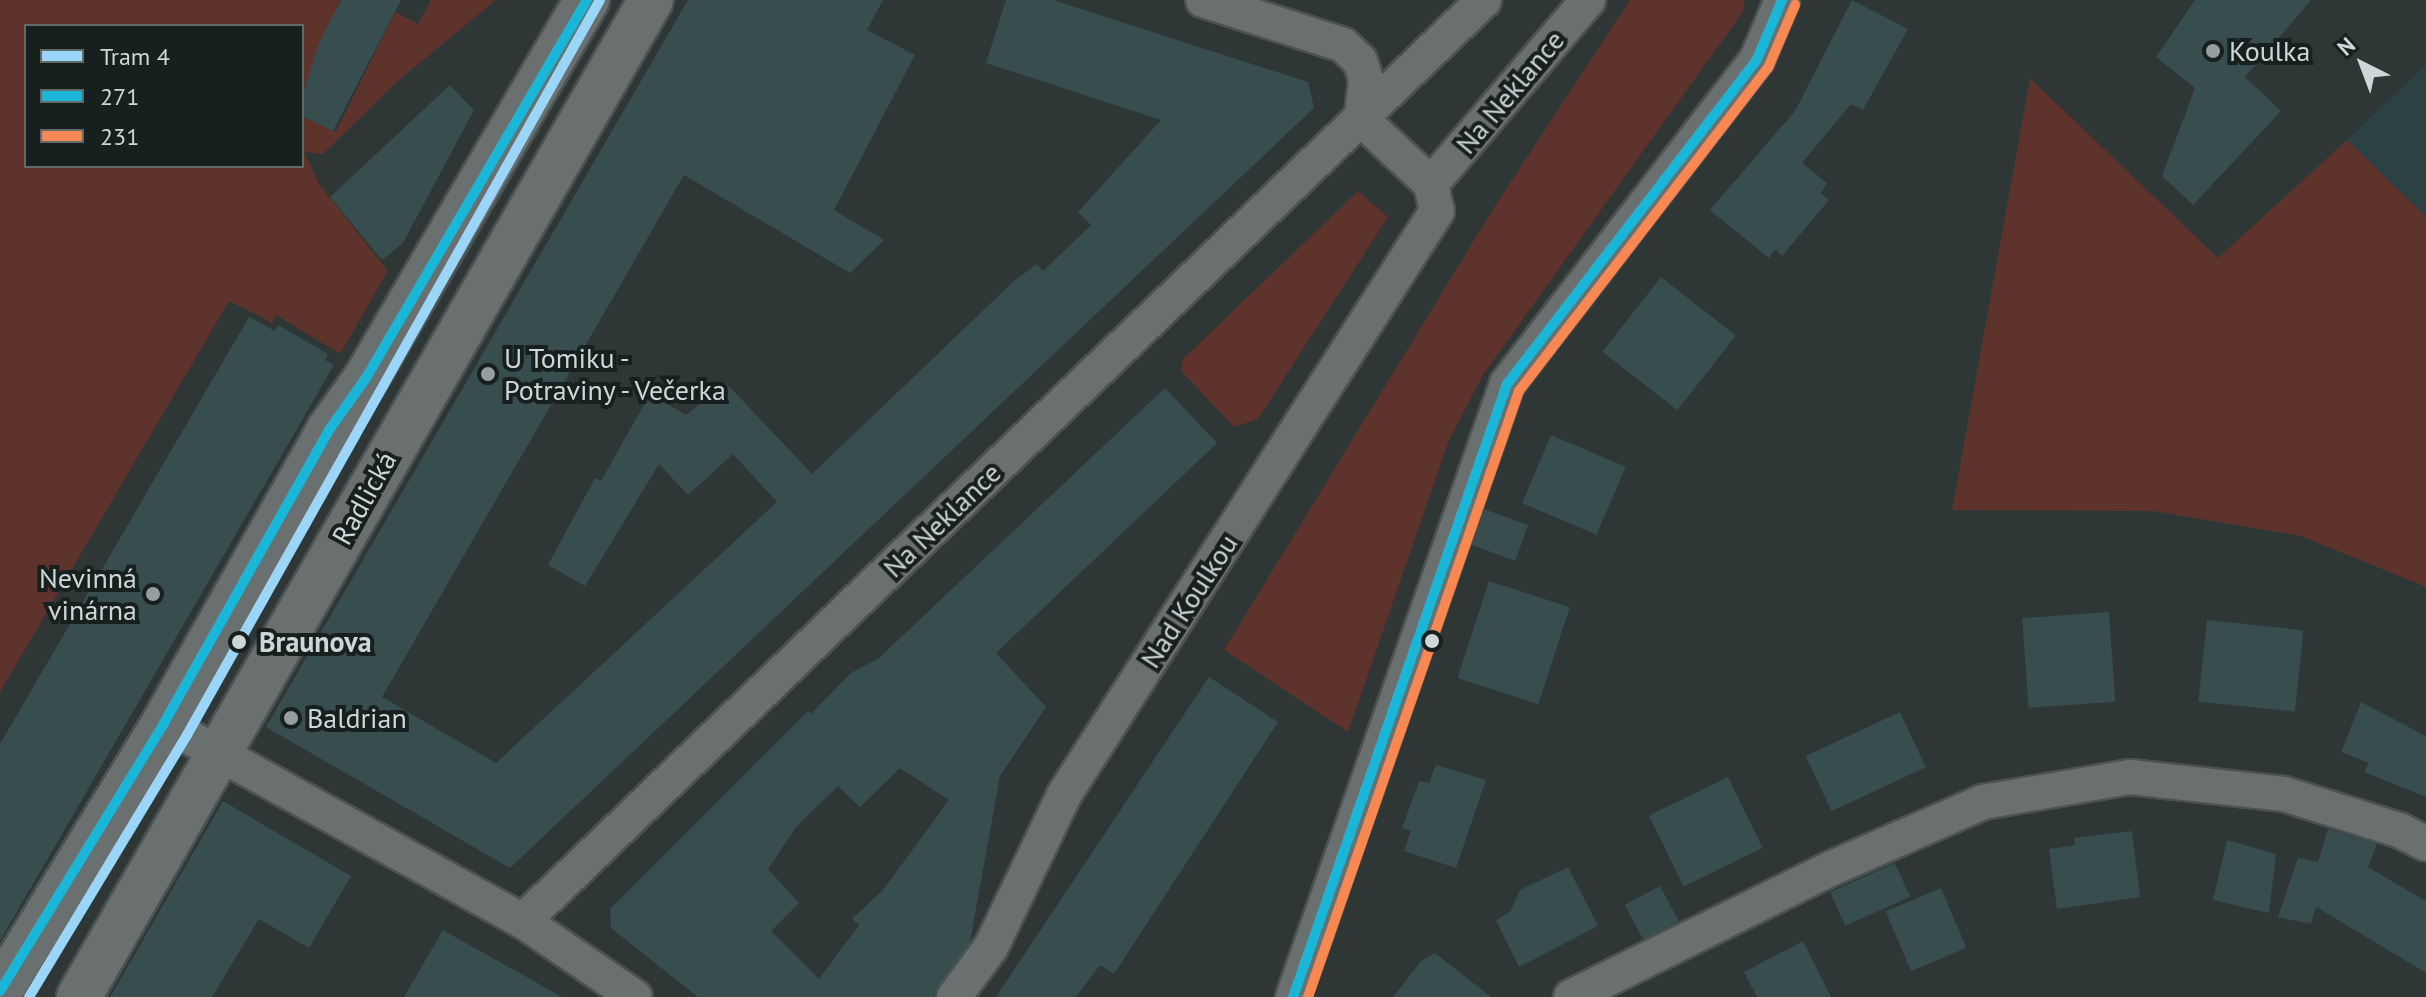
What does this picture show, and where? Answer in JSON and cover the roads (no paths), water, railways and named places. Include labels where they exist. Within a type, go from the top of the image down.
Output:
[{"type":"main road","points":[[0,991],[164,723],[329,430],[374,365],[587,0]]},
{"type":"main road","name":"Radlická","points":[[79,997],[222,755],[414,408],[651,0]]},
{"type":"street","points":[[1203,0],[1343,45],[1360,61],[1366,80],[1361,119],[1434,197]]},
{"type":"street","name":"Na Neklance","points":[[523,921],[1484,0]]},
{"type":"street","name":"Na Neklance","points":[[1434,197],[1588,0]]},
{"type":"street","points":[[1293,997],[1507,384],[1757,59],[1782,0]]},
{"type":"street","name":"Nad Koulkou","points":[[954,997],[991,947],[1064,795],[1434,197]]},
{"type":"street","points":[[164,723],[523,921],[635,997]]},
{"type":"street","points":[[1571,997],[1832,868],[1983,802],[2130,777],[2284,794],[2399,830],[2426,844]]},
{"type":"tram line","name":"4","points":[[29,997],[187,735],[600,0]]},
{"type":"place","name":"Koulka","points":[[2213,51]]},
{"type":"place","name":"U Tomiku - Potraviny - Večerka","points":[[488,374]]},
{"type":"place","name":"Nevinná vinárna","points":[[153,594]]},
{"type":"place","name":"Braunova","points":[[239,642]]},
{"type":"place","name":"Baldrian","points":[[291,718]]}]
